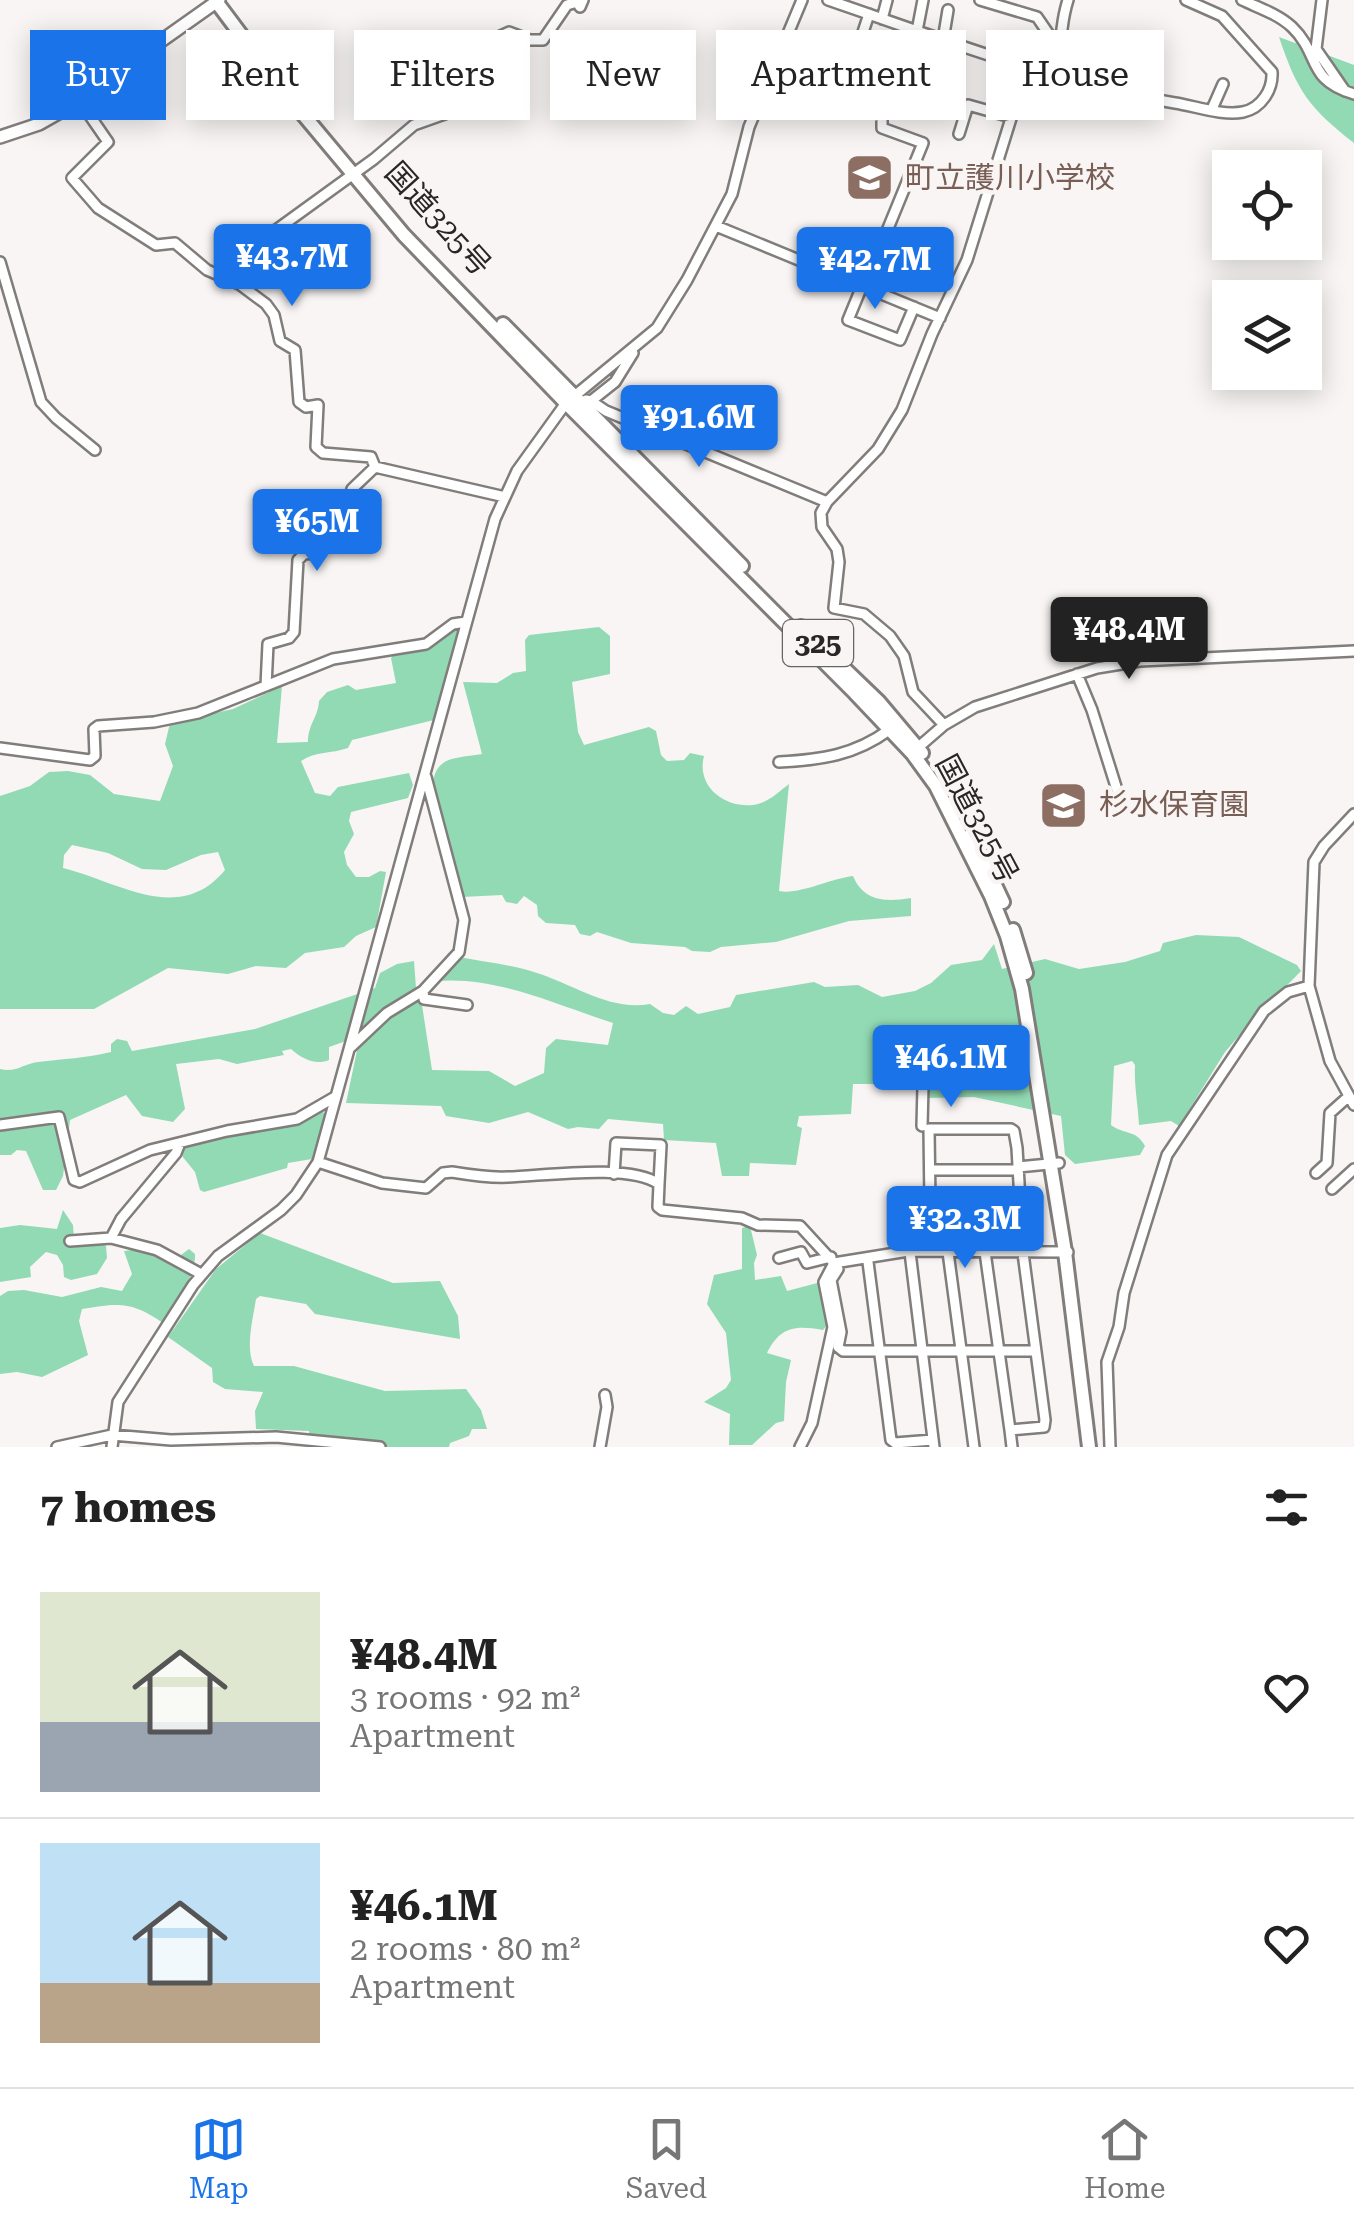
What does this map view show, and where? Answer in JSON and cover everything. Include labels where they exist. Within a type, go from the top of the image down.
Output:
[{"type":"highway","name":"国道325号","points":[[219,0],[355,170],[577,400],[879,702],[948,790],[989,867],[1020,949],[1046,1070],[1055,1163],[1097,1447]]},
{"type":"highway","name":"国道325号","points":[[577,400],[889,730],[915,750]]},
{"type":"highway","name":"国道325号","points":[[1068,1252],[1089,1447]]},
{"type":"main road","points":[[166,38],[219,0]]},
{"type":"main road","points":[[0,137],[46,120]]},
{"type":"street","points":[[220,276],[224,267],[414,124],[445,114],[504,33],[543,40],[567,5],[577,2],[580,6],[583,0]]},
{"type":"street","points":[[112,1447],[118,1402],[201,1274],[218,1256],[281,1210],[318,1162],[495,518],[518,471],[577,400],[667,313],[732,194],[749,127],[802,0]]},
{"type":"street","points":[[828,0],[856,6]]},
{"type":"street","points":[[843,0],[914,30]]},
{"type":"street","points":[[882,18],[888,0]]},
{"type":"street","points":[[917,30],[922,0]]},
{"type":"street","points":[[980,0],[1037,17],[1046,30]]},
{"type":"street","points":[[1062,30],[1068,0]]},
{"type":"street","points":[[1164,101],[1245,112],[1271,88],[1272,72],[1222,16],[1186,0]]},
{"type":"street","points":[[1242,0],[1294,29],[1325,82],[1349,93]]},
{"type":"street","points":[[1322,0],[1316,48],[1349,93]]},
{"type":"street","points":[[945,30],[948,10]]},
{"type":"street","points":[[865,30],[870,14]]},
{"type":"street","points":[[1212,109],[1223,84]]},
{"type":"street","points":[[959,134],[968,105],[986,110]]},
{"type":"street","points":[[93,120],[108,142],[72,178],[98,208],[156,245],[175,242],[206,270],[240,284],[266,304],[274,315],[280,341],[295,350],[299,402],[306,406],[318,404],[316,447],[323,453],[371,456],[375,467]]},
{"type":"street","points":[[882,120],[882,128],[922,143],[848,320],[900,340],[914,308]]},
{"type":"street","points":[[944,725],[913,692],[904,656],[890,636],[864,614],[834,608],[837,549],[820,519],[827,502],[858,473],[892,430],[967,260],[1010,120]]},
{"type":"street","points":[[716,226],[940,318]]},
{"type":"street","points":[[0,262],[41,402],[95,450]]},
{"type":"street","points":[[577,400],[615,382],[637,346]]},
{"type":"street","points":[[577,400],[827,502]]},
{"type":"street","points":[[375,467],[505,497]]},
{"type":"street","points":[[266,686],[268,644],[289,638],[294,632],[298,560],[324,546],[328,524],[346,511],[352,489],[375,467]]},
{"type":"street","points":[[0,748],[90,760],[95,756],[94,730],[98,726],[154,722],[198,712],[332,659],[426,644],[453,624],[466,622]]},
{"type":"street","points":[[915,750],[944,725],[987,702],[1077,674],[1140,661],[1354,651]]},
{"type":"street","points":[[1077,674],[1118,793]]},
{"type":"street","points":[[780,762],[825,760],[870,744],[889,730]]},
{"type":"street","points":[[348,1050],[386,1013],[422,991],[459,952],[464,920],[425,774]]},
{"type":"street","points":[[1316,1173],[1327,1163],[1330,1112],[1352,1101],[1330,1061],[1309,986],[1314,862],[1354,814]]},
{"type":"street","points":[[1110,1447],[1107,1362],[1166,1154],[1264,1010],[1288,992],[1309,986]]},
{"type":"street","points":[[422,991],[424,1000],[468,1005]]},
{"type":"street","points":[[868,1262],[892,1440],[934,1444],[908,1251],[909,1226],[928,1209],[932,1170],[921,1126],[923,1086]]},
{"type":"street","points":[[0,1126],[60,1117],[69,1168],[74,1180],[80,1182],[150,1150],[297,1119],[335,1097]]},
{"type":"street","points":[[921,1126],[1014,1130],[1023,1252],[1044,1427],[1010,1430]]},
{"type":"street","points":[[111,1238],[121,1218],[176,1153],[180,1142]]},
{"type":"street","points":[[614,1174],[616,1144],[661,1145],[658,1207],[662,1210],[800,1226],[832,1260]]},
{"type":"street","points":[[318,1162],[382,1183],[426,1188],[443,1174],[452,1172],[505,1178],[587,1172],[646,1176],[658,1184]]},
{"type":"street","points":[[932,1170],[1055,1163]]},
{"type":"street","points":[[1332,1189],[1354,1169]]},
{"type":"street","points":[[928,1209],[1020,1210]]},
{"type":"street","points":[[70,1241],[111,1238],[157,1250],[201,1274]]},
{"type":"street","points":[[779,1258],[800,1252],[807,1263],[908,1251],[1068,1252]]},
{"type":"street","points":[[948,1252],[974,1447]]},
{"type":"street","points":[[985,1252],[1012,1447]]},
{"type":"street","points":[[878,1256],[833,1273],[841,1332],[838,1346],[849,1353],[1036,1351]]},
{"type":"street","points":[[800,1447],[812,1422],[833,1328],[824,1282],[832,1260]]},
{"type":"street","points":[[600,1447],[607,1407],[604,1395]]},
{"type":"street","points":[[58,1447],[112,1434],[171,1440],[380,1447]]},
{"type":"green space","points":[[1279,37],[1354,65],[1354,143],[1306,97]]},
{"type":"green space","points":[[599,627],[610,636],[610,674],[572,682],[578,732],[584,745],[649,727],[656,731],[661,755],[667,761],[684,760],[690,753],[704,756],[708,785],[732,803],[758,804],[789,784],[779,891],[796,891],[853,876],[863,891],[877,898],[911,898],[911,916],[849,921],[776,942],[721,947],[710,952],[631,943],[597,932],[590,936],[580,934],[575,925],[546,923],[538,916],[537,905],[524,896],[517,904],[506,902],[502,895],[462,897],[432,788],[442,764],[482,754],[463,682],[497,683],[513,673],[526,671],[525,640],[529,635]]},
{"type":"green space","points":[[460,629],[434,720],[352,740],[348,748],[301,761],[315,793],[330,796],[338,787],[409,773],[413,785],[408,798],[351,812],[349,821],[354,834],[344,852],[347,865],[356,877],[386,872],[376,927],[344,947],[305,953],[286,968],[256,966],[228,974],[168,968],[94,1009],[0,1009],[0,796],[30,786],[49,772],[68,771],[90,775],[114,794],[160,801],[173,766],[165,744],[170,723],[233,709],[282,686],[277,743],[308,742],[319,701],[327,692],[348,685],[356,690],[396,683],[391,658],[395,653],[427,648]],"holes":[[[72,845],[108,853],[142,869],[166,870],[218,852],[225,870],[207,887],[188,895],[168,897],[147,895],[63,868],[64,855]]]},
{"type":"green space","points":[[1196,935],[1239,937],[1297,965],[1301,971],[1225,1052],[1179,1126],[1171,1121],[1139,1125],[1135,1065],[1132,1061],[1114,1066],[1111,1125],[1141,1141],[1145,1146],[1140,1155],[1075,1164],[1065,1155],[1061,1116],[974,1097],[925,1098],[925,1083],[933,1065],[921,1062],[898,1065],[888,1084],[853,1084],[851,1114],[799,1116],[797,1126],[802,1128],[796,1165],[750,1163],[749,1176],[722,1176],[716,1143],[664,1140],[663,1124],[608,1119],[599,1129],[568,1129],[528,1112],[489,1123],[446,1116],[441,1106],[346,1103],[358,1046],[346,1041],[329,1047],[329,1060],[324,1062],[308,1060],[291,1049],[282,1051],[284,1055],[237,1064],[219,1059],[176,1064],[185,1109],[173,1122],[142,1116],[126,1095],[70,1120],[63,1176],[56,1190],[43,1190],[26,1151],[0,1155],[0,1069],[111,1052],[111,1044],[117,1039],[127,1041],[132,1051],[255,1029],[375,988],[380,973],[397,964],[414,961],[417,1002],[422,1005],[432,1070],[489,1071],[515,1086],[544,1073],[546,1048],[556,1039],[608,1045],[613,1023],[504,987],[437,981],[459,957],[528,970],[592,996],[620,1004],[650,1004],[674,1015],[686,1006],[698,1014],[730,1007],[736,995],[814,982],[825,987],[858,985],[882,997],[915,991],[951,965],[982,960],[994,944],[1002,969],[1045,959],[1079,969],[1125,962],[1160,951],[1163,943]]},
{"type":"green space","points":[[320,1108],[326,1116],[312,1159],[288,1163],[287,1168],[204,1192],[195,1172],[178,1151],[187,1144],[276,1127]]},
{"type":"green space","points":[[63,1210],[73,1225],[74,1239],[106,1246],[107,1258],[97,1274],[71,1280],[64,1277],[57,1255],[46,1252],[30,1267],[31,1277],[0,1282],[0,1228],[20,1225],[57,1229]]},
{"type":"green space","points":[[750,1226],[757,1255],[755,1280],[781,1276],[787,1291],[821,1282],[828,1324],[823,1330],[796,1328],[777,1338],[767,1353],[791,1360],[784,1421],[776,1423],[752,1445],[729,1445],[730,1414],[704,1402],[726,1388],[731,1380],[726,1333],[707,1304],[714,1275],[742,1269],[742,1228]]},
{"type":"green space","points":[[260,1233],[393,1283],[440,1281],[458,1316],[460,1339],[315,1314],[306,1304],[260,1296],[256,1299],[250,1333],[254,1366],[294,1366],[385,1391],[466,1389],[481,1410],[487,1429],[472,1429],[469,1436],[450,1443],[449,1447],[310,1447],[309,1431],[256,1429],[255,1411],[263,1392],[225,1389],[213,1382],[212,1368],[168,1337],[216,1269]]},
{"type":"green space","points":[[137,1241],[175,1254],[189,1249],[195,1254],[188,1281],[163,1323],[124,1306],[82,1309],[79,1321],[88,1355],[42,1377],[17,1372],[0,1374],[0,1296],[24,1290],[62,1297],[101,1287],[122,1291],[132,1274],[124,1251],[132,1250]]},
{"type":"place","name":"町立護川小学校","points":[[870,178]]},
{"type":"place","name":"杉水保育園","points":[[1064,805]]}]
